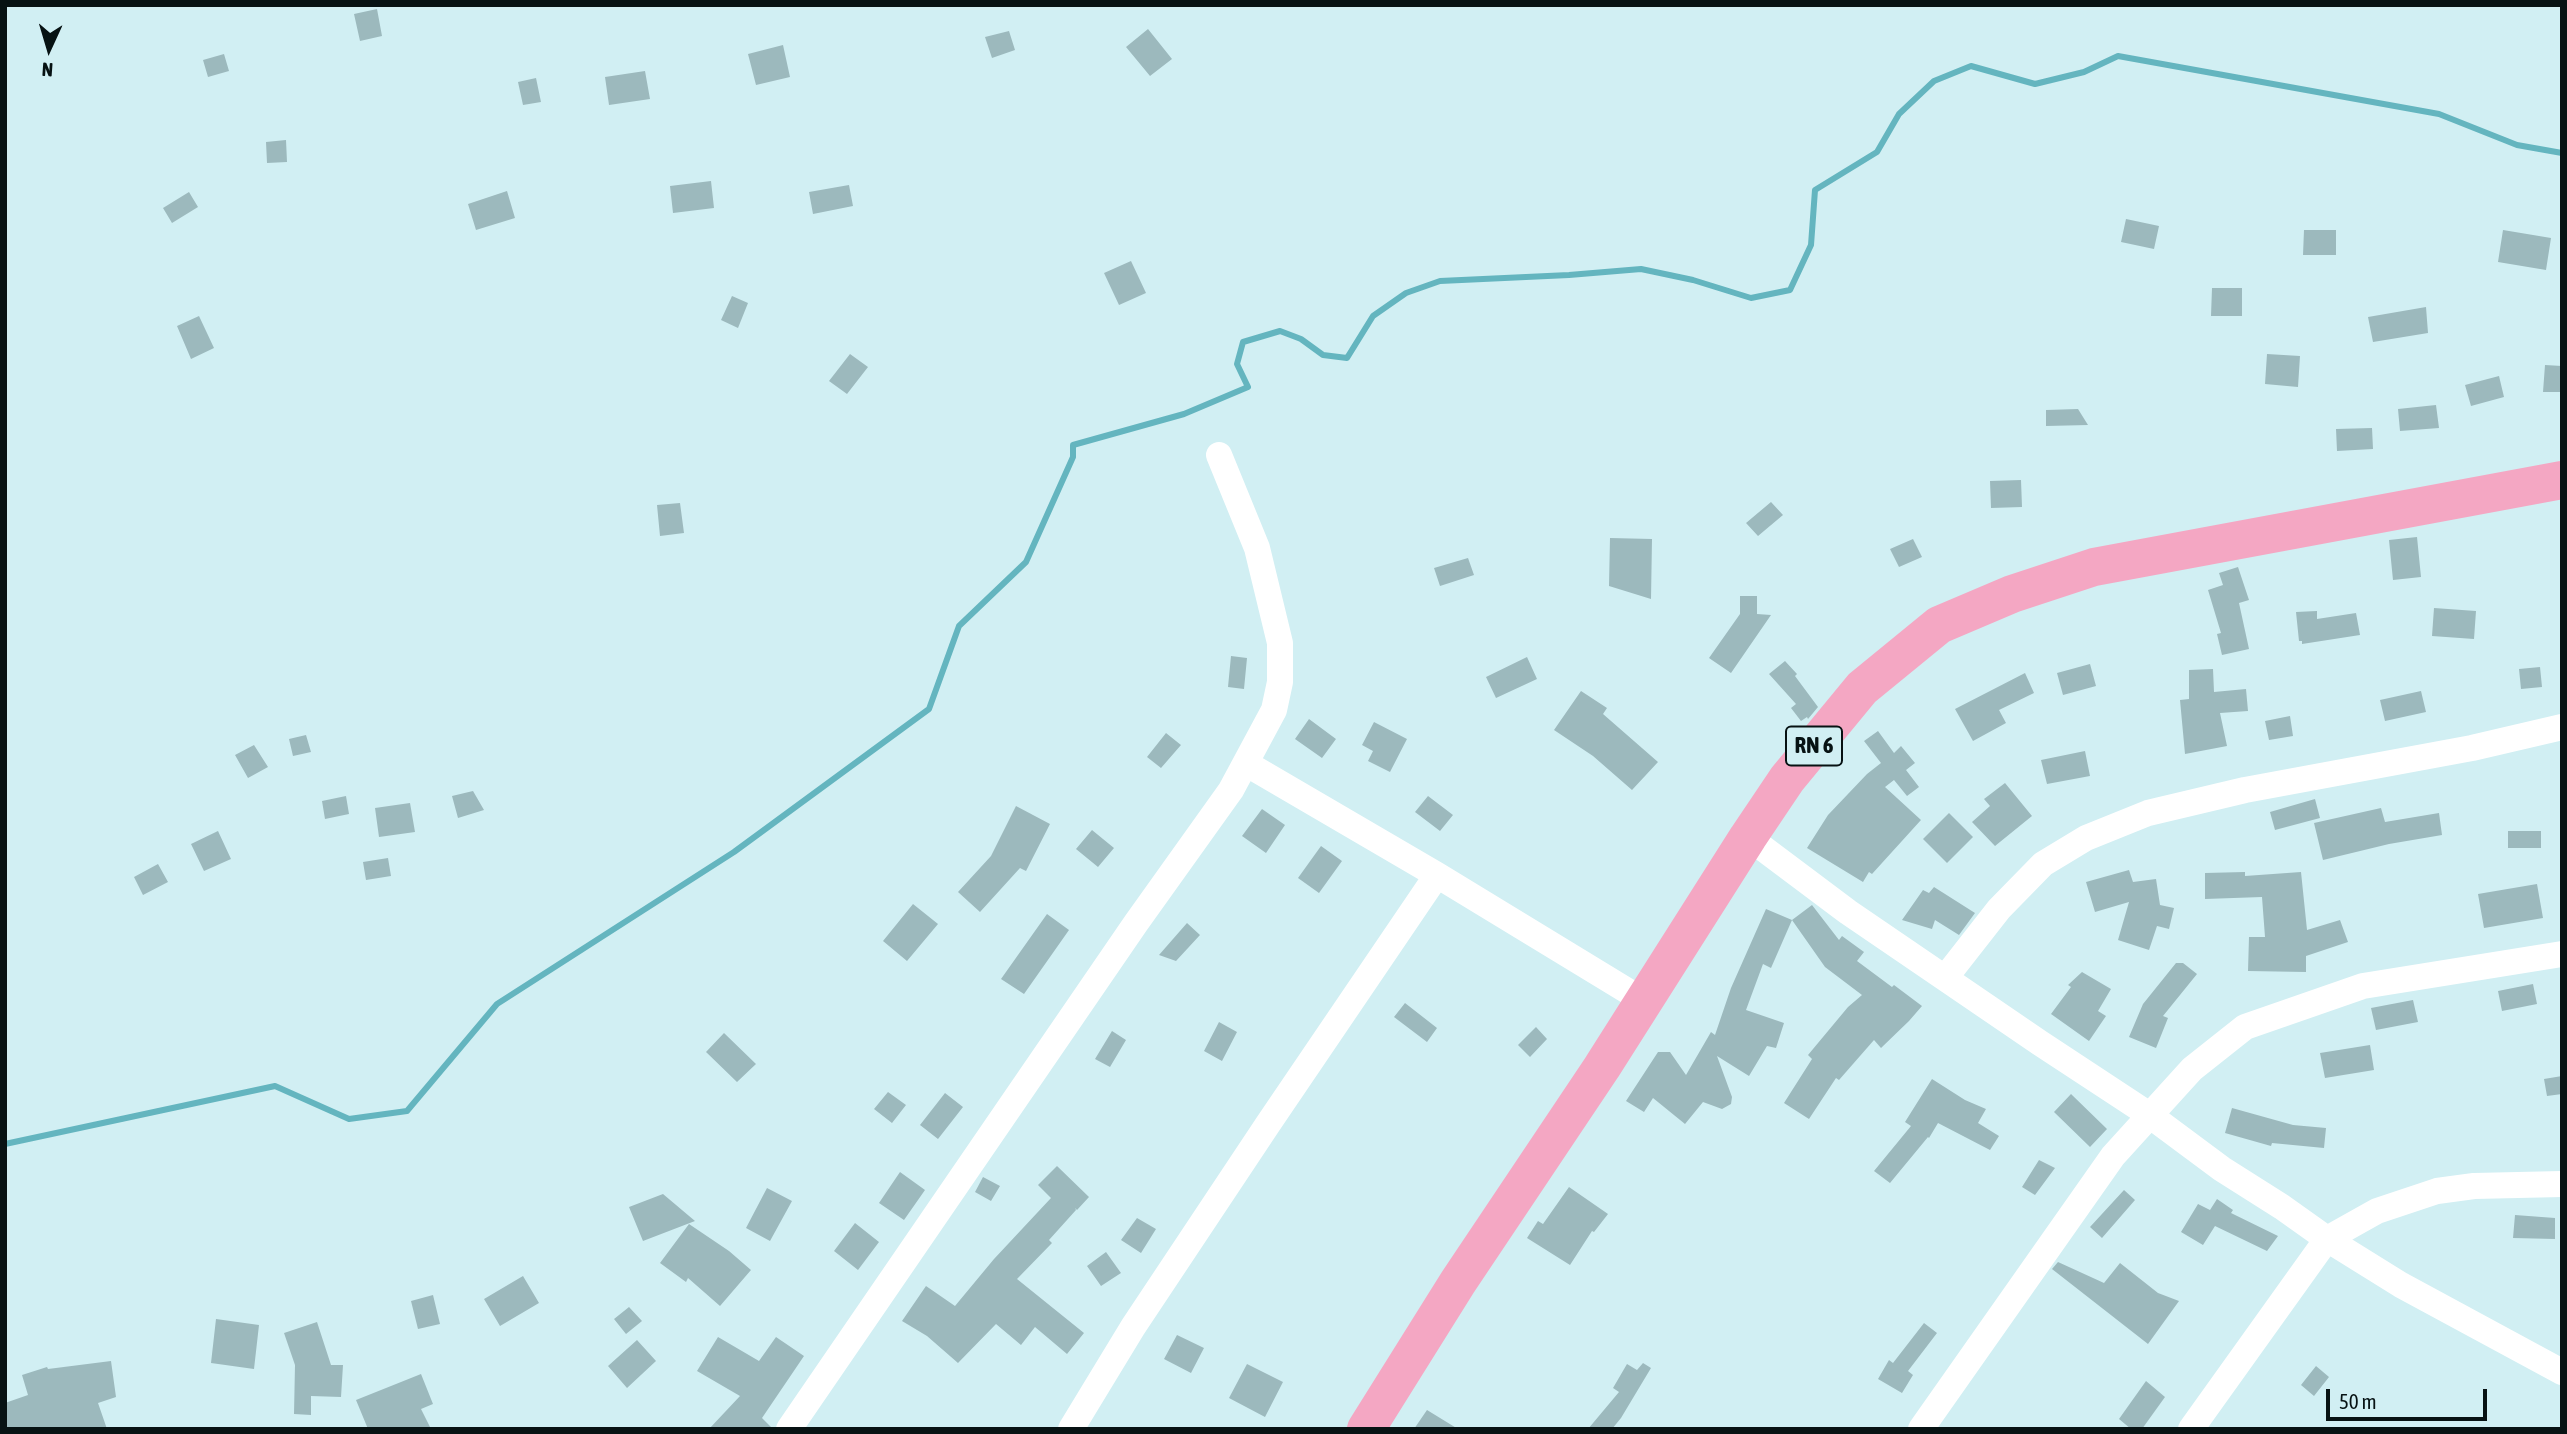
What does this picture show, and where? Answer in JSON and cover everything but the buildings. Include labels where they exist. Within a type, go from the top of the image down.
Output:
[{"type":"main road","name":"RN 6","points":[[1366,1429],[1458,1282],[1787,779],[1863,688],[1939,625],[2012,594],[2094,567],[2562,480]]},
{"type":"street","points":[[789,1429],[1247,764],[1274,710],[1280,682],[1280,643],[1257,548],[1219,455]]},
{"type":"street","points":[[1945,978],[1999,909],[2043,864],[2086,838],[2148,813],[2233,793],[2472,748],[2562,727]]},
{"type":"street","points":[[1247,764],[1644,1001]]},
{"type":"street","points":[[1748,837],[1848,912],[2148,1114],[2222,1169],[2327,1239],[2400,1285],[2562,1372]]},
{"type":"street","points":[[1072,1429],[1133,1327],[1437,875]]},
{"type":"street","points":[[1921,1429],[2113,1156],[2148,1114],[2192,1069],[2245,1027],[2363,986],[2562,954]]},
{"type":"street","points":[[2191,1429],[2327,1239],[2377,1211],[2437,1191],[2474,1186],[2562,1184]]},
{"type":"waterway","points":[[5,1144],[275,1086],[349,1119],[407,1111],[497,1004],[734,852],[929,709],[959,626],[1026,562],[1073,457],[1073,445],[1184,414],[1248,387],[1237,364],[1243,342],[1280,331],[1301,339],[1323,355],[1347,358],[1373,316],[1406,293],[1440,281],[1641,269],[1693,280],[1751,298],[1790,290],[1811,245],[1815,190],[1877,152],[1899,114],[1934,81],[1971,66],[2035,84],[2084,72],[2118,56],[2439,114],[2517,145],[2562,153]]}]
